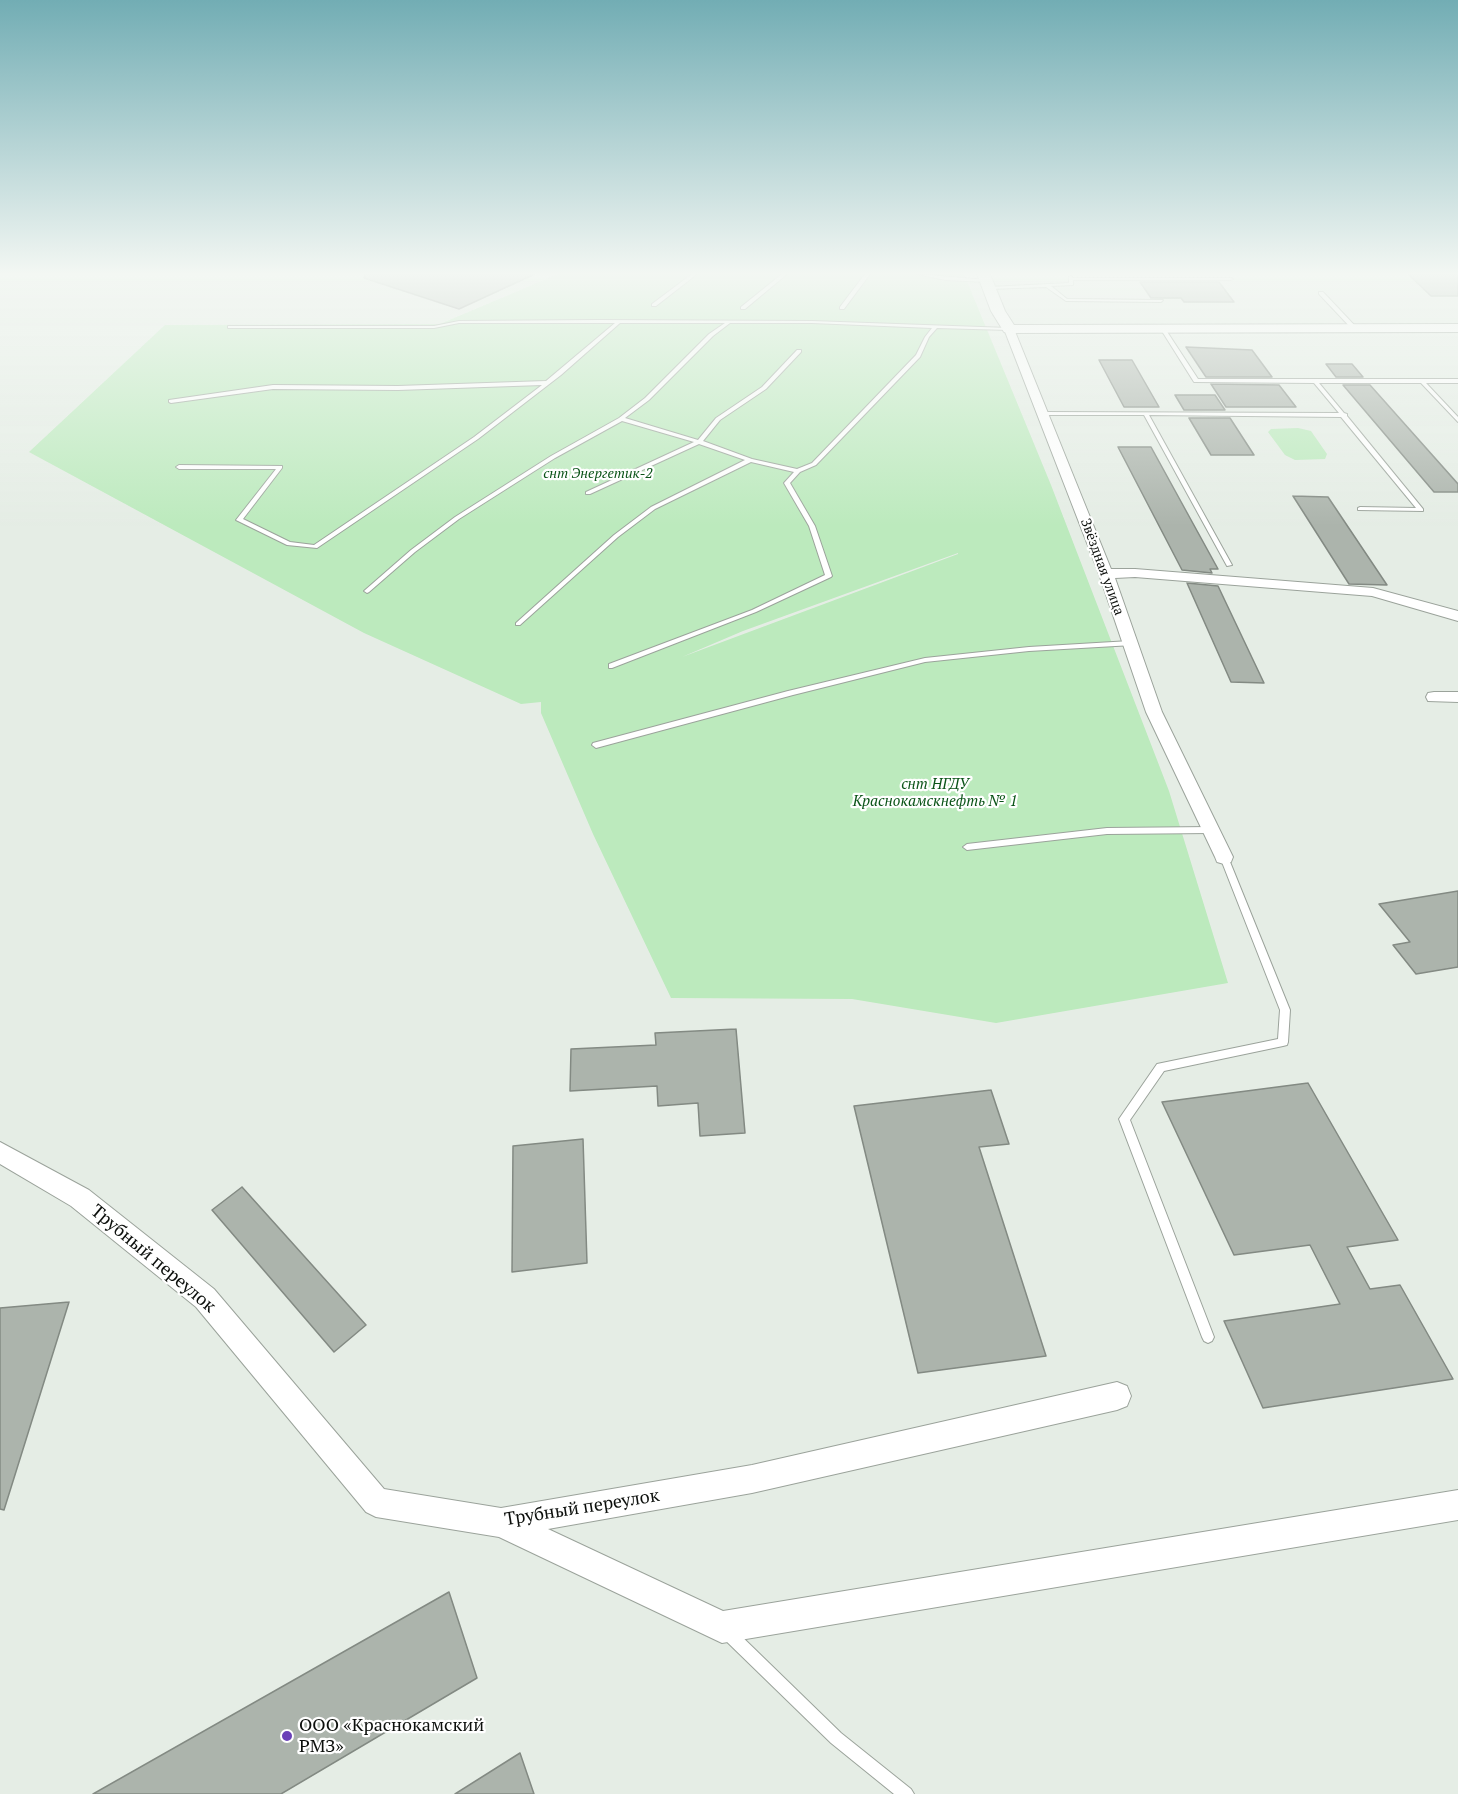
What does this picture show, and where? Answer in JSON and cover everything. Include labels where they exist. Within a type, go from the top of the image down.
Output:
[{"type":"street","name":"Звёздная улица","points":[[1021,358],[1106,574],[1154,712],[1224,857]]},
{"type":"street","points":[[1106,574],[1136,573],[1372,592],[1458,616]]},
{"type":"street","points":[[1434,697],[1458,697]]},
{"type":"street","name":"Трубный переулок","points":[[0,1152],[80,1198],[205,1298],[376,1502],[501,1522],[752,1479],[1117,1396]]},
{"type":"street","points":[[501,1522],[722,1627],[1458,1505]]},
{"type":"lane","points":[[179,467],[280,467],[239,520],[289,544],[315,546],[476,438],[576,358]]},
{"type":"lane","points":[[367,591],[413,551],[458,518],[553,457],[621,419],[647,399],[688,358]]},
{"type":"lane","points":[[588,494],[699,442],[718,419],[765,388],[794,358]]},
{"type":"lane","points":[[612,666],[754,611],[829,576],[812,526],[786,483],[798,471],[814,464],[916,358]]},
{"type":"lane","points":[[1181,358],[1196,381],[1458,381]]},
{"type":"lane","points":[[1315,381],[1421,510],[1360,509]]},
{"type":"lane","points":[[1422,381],[1458,420]]},
{"type":"lane","points":[[171,401],[273,387],[398,388],[546,383]]},
{"type":"lane","points":[[1043,413],[1345,415]]},
{"type":"lane","points":[[1145,413],[1229,565]]},
{"type":"lane","points":[[621,419],[750,460],[798,471]]},
{"type":"lane","points":[[518,624],[616,536],[653,507],[750,460]]},
{"type":"lane","points":[[596,745],[925,660],[1029,649],[1130,644]]},
{"type":"lane","points":[[967,847],[1107,831],[1211,830]]},
{"type":"lane","points":[[1208,1337],[1124,1119],[1161,1067],[1283,1042],[1286,1010],[1224,857]]},
{"type":"lane","points":[[722,1627],[836,1738],[906,1794]]},
{"type":"green space","points":[[130,358],[999,358],[1051,485],[1169,791],[1228,983],[996,1023],[852,999],[671,998],[593,834],[541,713],[541,702],[521,704],[364,633],[29,452]],"holes":[[[958,553],[958,554],[682,657],[743,631]]]},
{"type":"green space","points":[[1298,428],[1311,431],[1327,454],[1325,459],[1295,460],[1285,455],[1268,432],[1271,429]]},
{"type":"building","points":[[1193,358],[1258,358],[1272,377],[1206,377]]},
{"type":"building","points":[[1099,360],[1132,360],[1159,407],[1124,407]]},
{"type":"building","points":[[1326,364],[1352,364],[1363,377],[1336,377]]},
{"type":"building","points":[[1211,384],[1279,385],[1296,407],[1226,407]]},
{"type":"building","points":[[1343,385],[1370,385],[1458,484],[1458,492],[1434,492]]},
{"type":"building","points":[[1175,395],[1215,395],[1225,410],[1184,410]]},
{"type":"building","points":[[1189,418],[1230,418],[1254,455],[1211,455]]},
{"type":"building","points":[[1118,447],[1151,447],[1218,569],[1210,569],[1212,573],[1182,570]]},
{"type":"building","points":[[1293,496],[1328,497],[1387,585],[1349,584]]},
{"type":"building","points":[[1187,583],[1218,586],[1264,683],[1231,682]]},
{"type":"building","points":[[1458,891],[1458,967],[1416,974],[1393,945],[1410,942],[1379,904]]},
{"type":"building","points":[[736,1029],[745,1133],[700,1136],[698,1103],[658,1106],[657,1086],[570,1091],[571,1049],[656,1045],[655,1033]]},
{"type":"building","points":[[1308,1083],[1398,1240],[1347,1247],[1370,1289],[1400,1285],[1453,1379],[1263,1408],[1224,1321],[1340,1304],[1310,1245],[1234,1255],[1162,1102]]},
{"type":"building","points":[[991,1090],[1009,1144],[979,1147],[1046,1356],[918,1373],[854,1106]]},
{"type":"building","points":[[583,1139],[587,1263],[512,1272],[513,1146]]},
{"type":"building","points":[[242,1187],[366,1325],[334,1352],[212,1210]]},
{"type":"building","points":[[69,1302],[4,1510],[0,1509],[0,1308]]},
{"type":"building","name":"ООО «Краснокамский РМЗ»","points":[[449,1592],[477,1678],[281,1794],[93,1794]]},
{"type":"building","name":"ООО «Краснокамский РМЗ»","points":[[520,1753],[534,1794],[455,1794]]},
{"type":"place","name":"ООО «Краснокамский РМЗ»","points":[[287,1736]]},
{"type":"park label","name":"снт Энергетик-2","points":[[598,474]]},
{"type":"park label","name":"снт НГДУ Краснокамскнефть № 1","points":[[935,794]]}]
